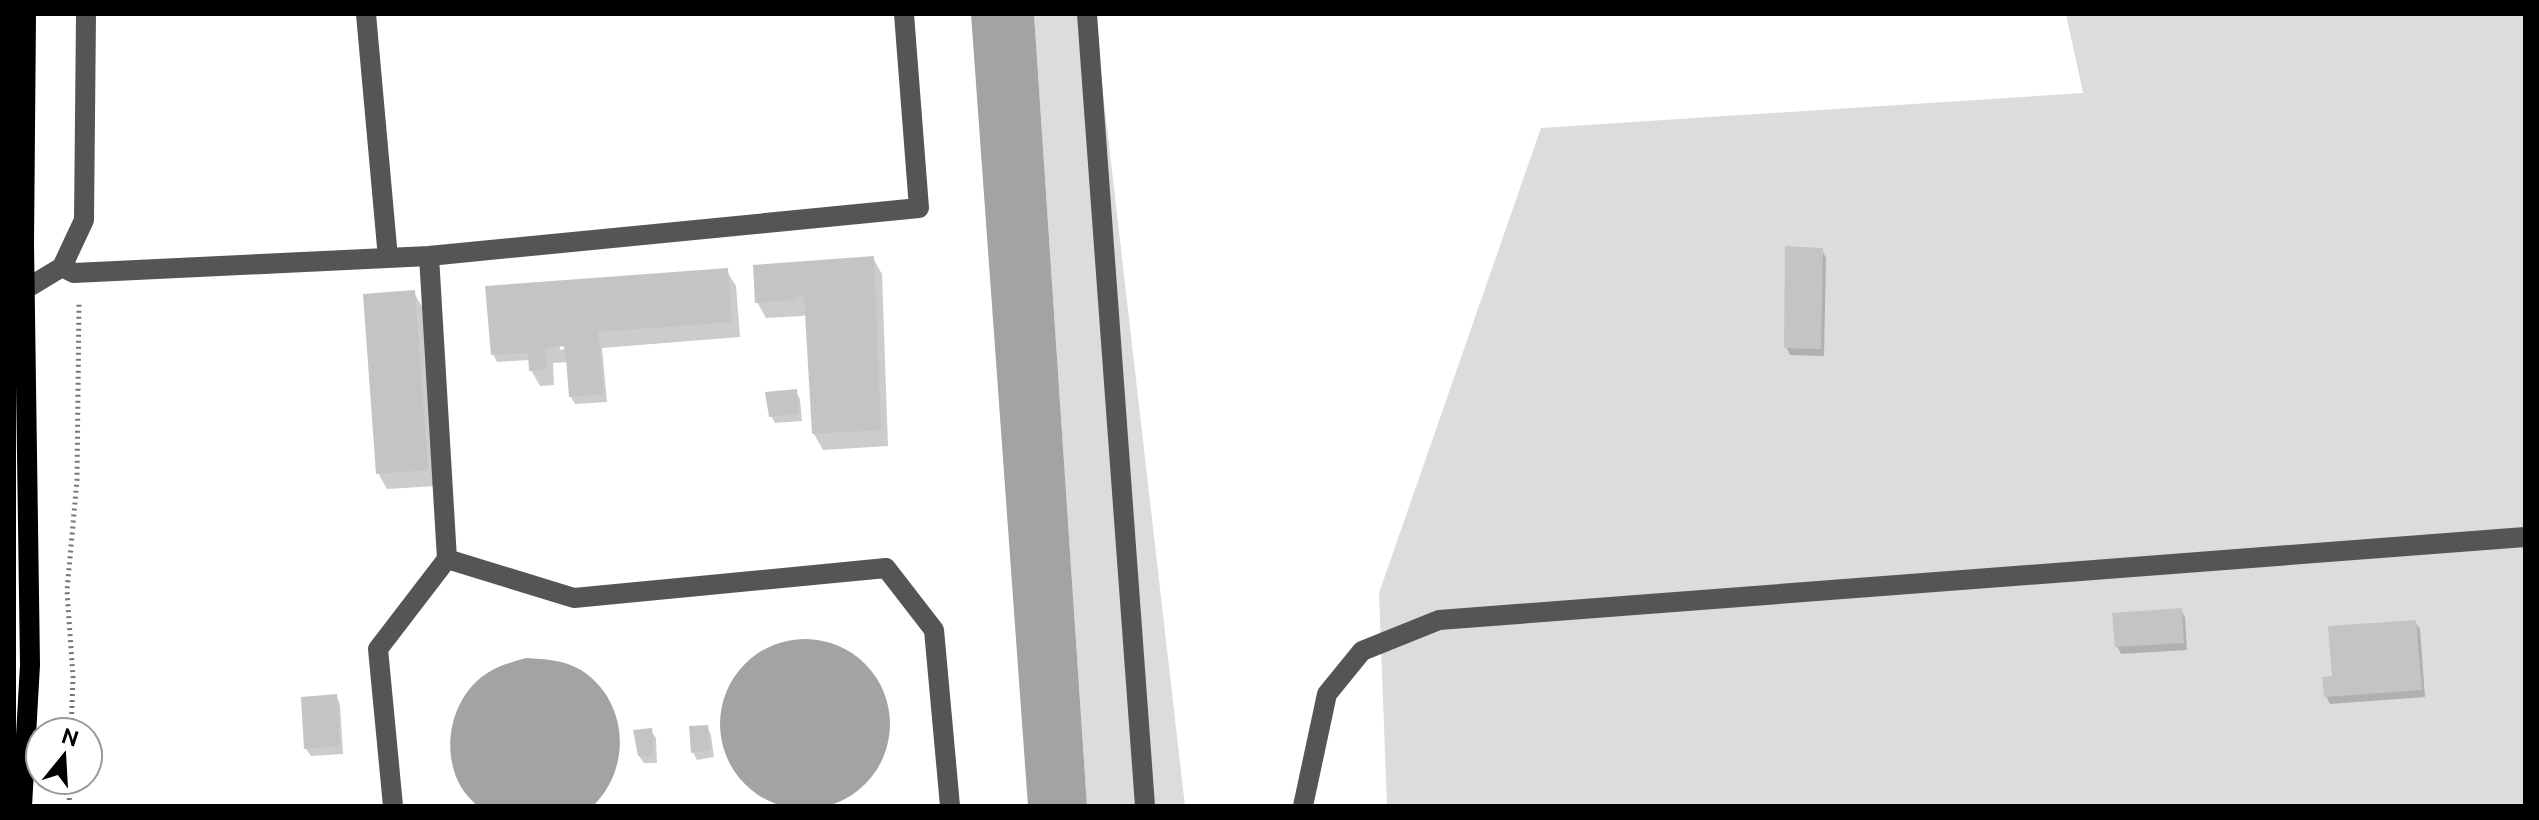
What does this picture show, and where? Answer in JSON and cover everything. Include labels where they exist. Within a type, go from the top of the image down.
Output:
[{"type":"main road","points":[[22,806],[30,665],[24,290],[26,14]]},
{"type":"lane","points":[[68,270],[84,220],[86,14]]},
{"type":"lane","points":[[366,14],[388,258]]},
{"type":"lane","points":[[24,290],[68,270],[429,256],[919,208],[904,14]]},
{"type":"lane","points":[[1087,14],[1145,806]]},
{"type":"lane","points":[[393,806],[378,649],[447,559],[429,256]]},
{"type":"lane","points":[[1303,806],[1327,694],[1362,651],[1439,620],[2525,537]]},
{"type":"lane","points":[[447,559],[574,598],[886,568],[934,630],[950,806]]},
{"type":"path","points":[[68,270],[79,298],[77,480],[67,591],[73,677],[72,716]]},
{"type":"shaded area","points":[[971,14],[1034,14],[1087,806],[1028,806]]},
{"type":"shaded area","points":[[1034,14],[1094,14],[1185,806],[1087,806]]},
{"type":"shaded area","points":[[2066,14],[2525,14],[2525,806],[1387,806],[1379,593],[1541,128],[2083,93]]},
{"type":"shaded area","points":[[805,639],[837,646],[865,664],[883,692],[890,724],[883,756],[865,784],[837,802],[805,809],[773,802],[745,784],[727,756],[720,724],[727,692],[745,664],[773,646]]},
{"type":"shaded area","points":[[526,658],[575,667],[597,683],[609,699],[620,735],[619,754],[606,791],[593,806],[477,806],[463,790],[455,774],[451,732],[454,718],[467,693],[487,673]]},
{"type":"building","points":[[1785,246],[1823,248],[1821,349],[1784,348]]},
{"type":"building","points":[[874,256],[881,430],[812,434],[804,296],[795,300],[755,303],[753,265]]},
{"type":"building","points":[[728,268],[732,322],[598,332],[604,394],[569,397],[565,346],[545,348],[547,369],[529,371],[528,353],[491,355],[485,286]]},
{"type":"building","points":[[415,290],[428,470],[376,474],[363,294]]},
{"type":"building","points":[[797,389],[799,414],[769,417],[765,392]]},
{"type":"building","points":[[2182,608],[2184,643],[2115,647],[2112,613]]},
{"type":"building","points":[[2416,620],[2422,690],[2324,697],[2322,677],[2332,676],[2328,626]]},
{"type":"building","points":[[337,694],[340,746],[304,749],[301,697]]},
{"type":"building","points":[[708,725],[711,750],[691,753],[689,726]]},
{"type":"building","points":[[652,728],[654,755],[638,756],[633,730]]}]
